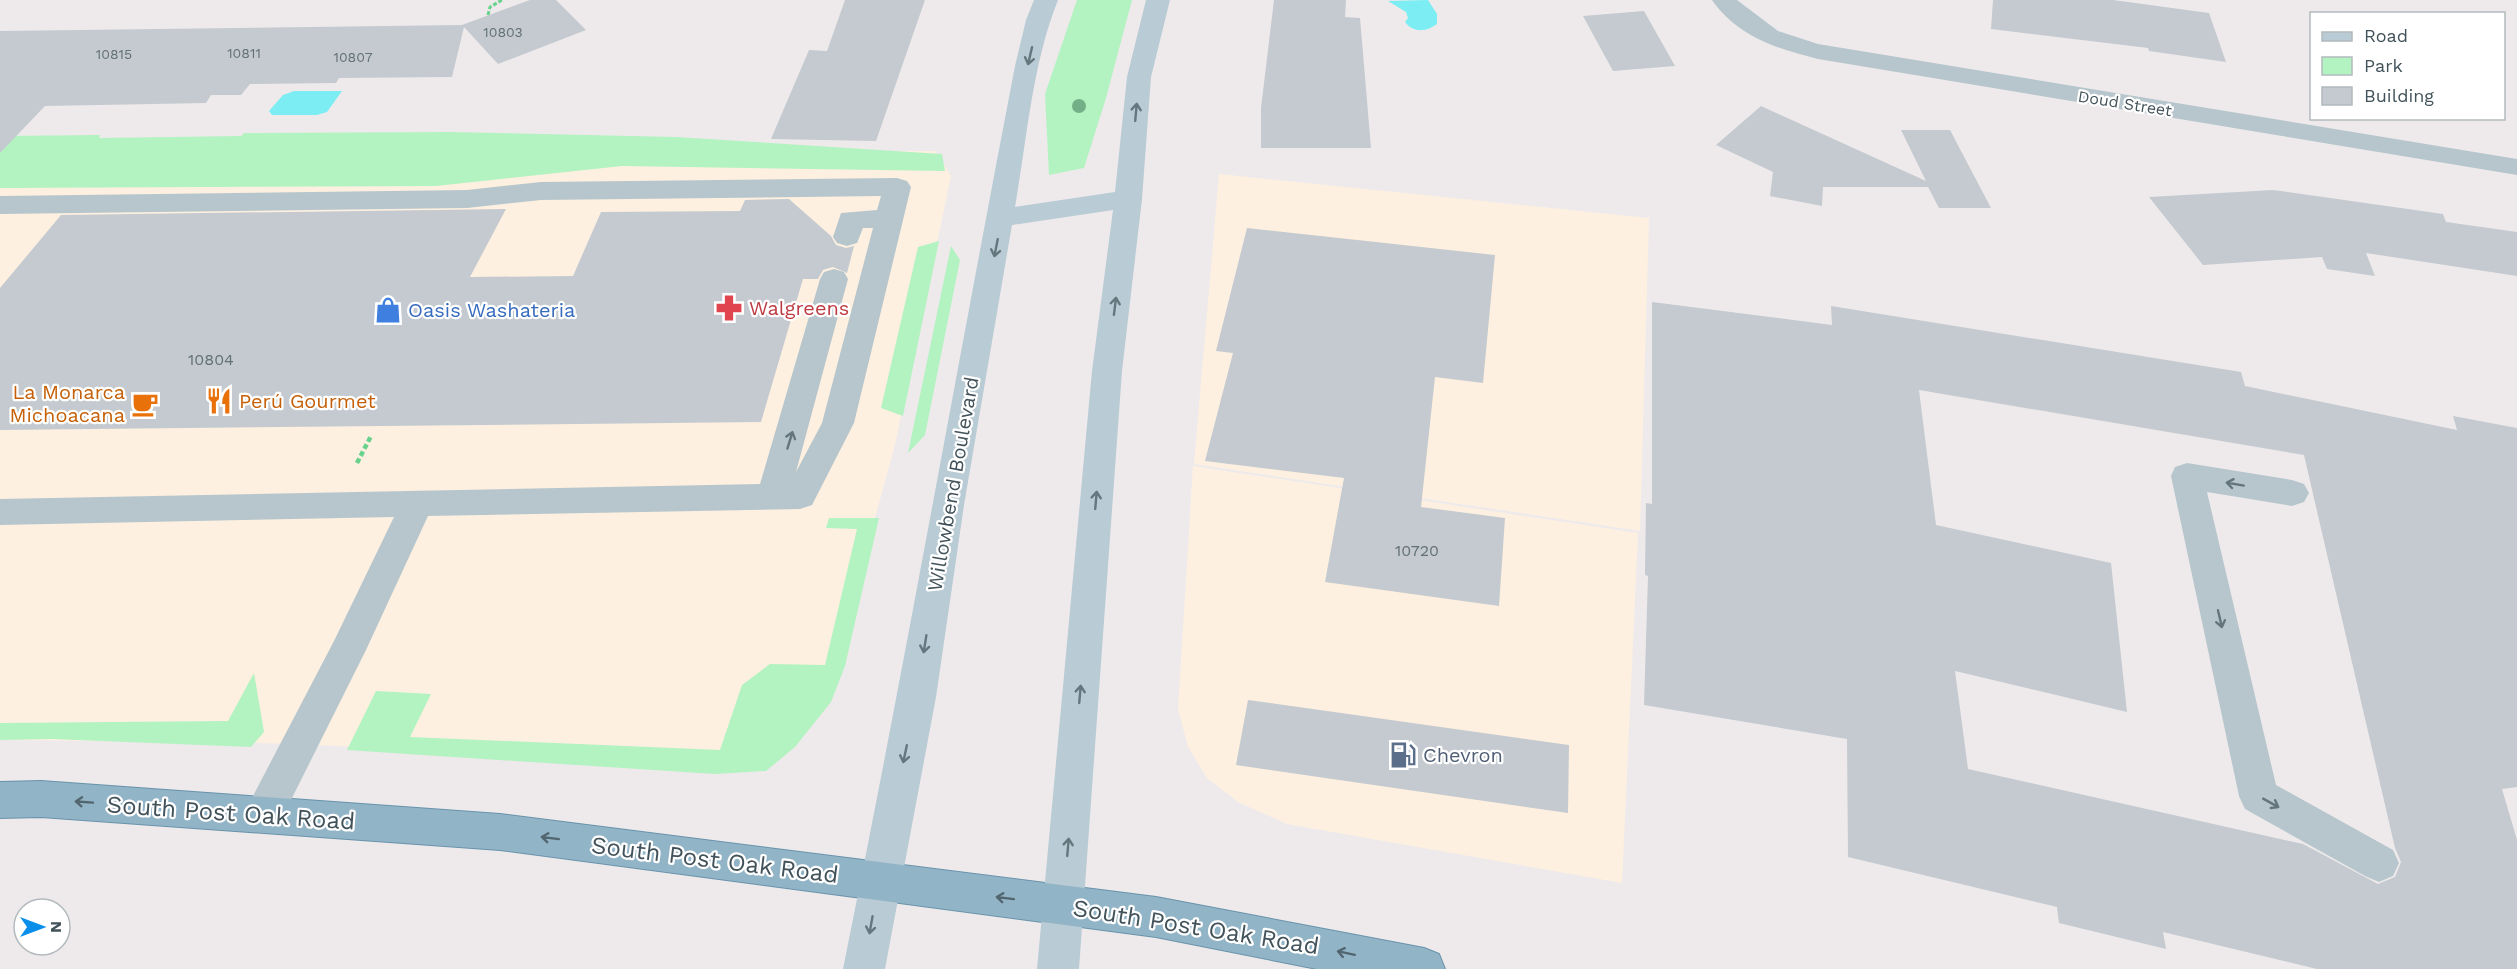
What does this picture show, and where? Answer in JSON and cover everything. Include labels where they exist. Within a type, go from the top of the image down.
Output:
[{"type":"highway","name":"South Post Oak Road","points":[[0,800],[41,799],[500,832],[1194,922],[1424,969]]},
{"type":"highway","points":[[0,809],[41,799]]},
{"type":"main road","name":"Willowbend Boulevard","points":[[864,969],[879,881],[917,697],[947,505],[1028,66],[1038,20],[1046,0]]},
{"type":"main road","points":[[1058,969],[1107,370],[1128,199],[1139,77],[1158,0]]},
{"type":"main road","points":[[1001,218],[1128,199]]},
{"type":"street","name":"Doud Street","points":[[1732,9],[1759,33],[1789,45],[1857,59],[2517,167]]},
{"type":"street","points":[[0,205],[467,199],[541,191],[897,187],[838,423],[800,496],[0,512]]},
{"type":"street","points":[[847,237],[851,219],[888,219]]},
{"type":"street","points":[[773,496],[834,279]]},
{"type":"street","points":[[2292,493],[2187,476],[2259,796],[2379,864]]},
{"type":"street","points":[[263,815],[348,650],[417,504]]},
{"type":"path","points":[[488,15],[490,7],[502,0]]},
{"type":"path","points":[[366,446],[371,436]]},
{"type":"shaded area","points":[[935,151],[951,176],[895,445],[833,671],[763,762],[234,742],[0,740],[0,154]]},
{"type":"shaded area","points":[[1219,174],[1649,218],[1640,531],[1194,464]]},
{"type":"shaded area","points":[[1193,466],[1638,533],[1622,883],[1287,824],[1238,802],[1207,778],[1188,747],[1178,709]]},
{"type":"green space","points":[[1077,0],[1132,0],[1106,98],[1084,168],[1049,175],[1045,94]]},
{"type":"green space","points":[[449,132],[676,137],[942,154],[945,171],[622,166],[436,186],[0,188],[0,136],[100,135],[99,138],[241,136],[244,133]]},
{"type":"green space","points":[[939,241],[903,416],[881,408],[918,247]]},
{"type":"green space","points":[[951,246],[960,260],[925,435],[908,453]]},
{"type":"green space","points":[[829,518],[879,518],[845,666],[831,702],[795,747],[766,771],[715,774],[347,750],[376,691],[431,694],[410,737],[720,750],[742,685],[770,664],[825,665],[857,529],[826,528]]},
{"type":"green space","points":[[254,673],[264,732],[251,747],[52,739],[0,740],[0,723],[228,721]]},
{"type":"water","points":[[1428,0],[1437,14],[1437,24],[1429,29],[1420,30],[1408,26],[1405,22],[1408,18],[1406,12],[1388,1]]},
{"type":"water","points":[[294,91],[342,91],[327,112],[317,115],[272,115],[269,111],[283,95]]},
{"type":"building","points":[[530,0],[556,0],[586,30],[498,64],[464,27],[452,77],[339,78],[336,83],[250,84],[241,95],[211,95],[206,103],[45,106],[0,153],[0,31],[462,25]]},
{"type":"building","points":[[845,0],[925,0],[876,141],[771,139],[809,50],[827,51]]},
{"type":"building","points":[[1274,0],[1346,0],[1345,17],[1360,18],[1371,148],[1261,148],[1261,108]]},
{"type":"building","points":[[1993,0],[2113,0],[2209,13],[2226,62],[2149,51],[2148,48],[1991,29]]},
{"type":"building","points":[[1644,11],[1675,66],[1613,71],[1583,16]]},
{"type":"building","points":[[1761,106],[1926,181],[1901,130],[1950,130],[1991,208],[1939,208],[1928,187],[1823,187],[1822,206],[1770,196],[1773,172],[1716,145]]},
{"type":"building","points":[[2273,190],[2443,214],[2446,222],[2517,232],[2517,276],[2366,253],[2375,276],[2327,269],[2322,257],[2203,265],[2149,197]]},
{"type":"building","points":[[789,199],[831,236],[836,245],[846,248],[854,246],[847,273],[833,267],[823,270],[818,279],[803,279],[761,422],[0,430],[0,288],[61,215],[506,209],[470,277],[573,276],[601,212],[740,211],[745,200]]},
{"type":"building","points":[[1247,228],[1495,255],[1483,383],[1435,377],[1421,507],[1505,518],[1499,606],[1325,582],[1344,478],[1205,461],[1233,353],[1216,351]]},
{"type":"building","points":[[1652,302],[1832,325],[1831,306],[2241,372],[2245,386],[2457,430],[2453,416],[2517,428],[2517,787],[2502,789],[2517,840],[2517,969],[2317,969],[2163,932],[2166,949],[2059,923],[2057,907],[1848,857],[1847,739],[1644,705],[1648,576],[1645,575],[1646,503],[1652,504]],"holes":[[[1919,390],[2304,455],[2395,848],[2401,862],[2395,877],[2378,884],[2303,844],[1968,769],[1955,671],[2127,712],[2111,563],[1936,525]]]},
{"type":"building","name":"Chevron","points":[[1248,700],[1569,745],[1568,813],[1236,765]]},
{"type":"place","name":"Walgreens","points":[[729,308]]},
{"type":"place","name":"Oasis Washateria","points":[[388,310]]},
{"type":"place","name":"Perú Gourmet","points":[[219,401]]},
{"type":"place","name":"La Monarca Michoacana","points":[[145,404]]},
{"type":"place","name":"Chevron","points":[[1403,755]]}]
